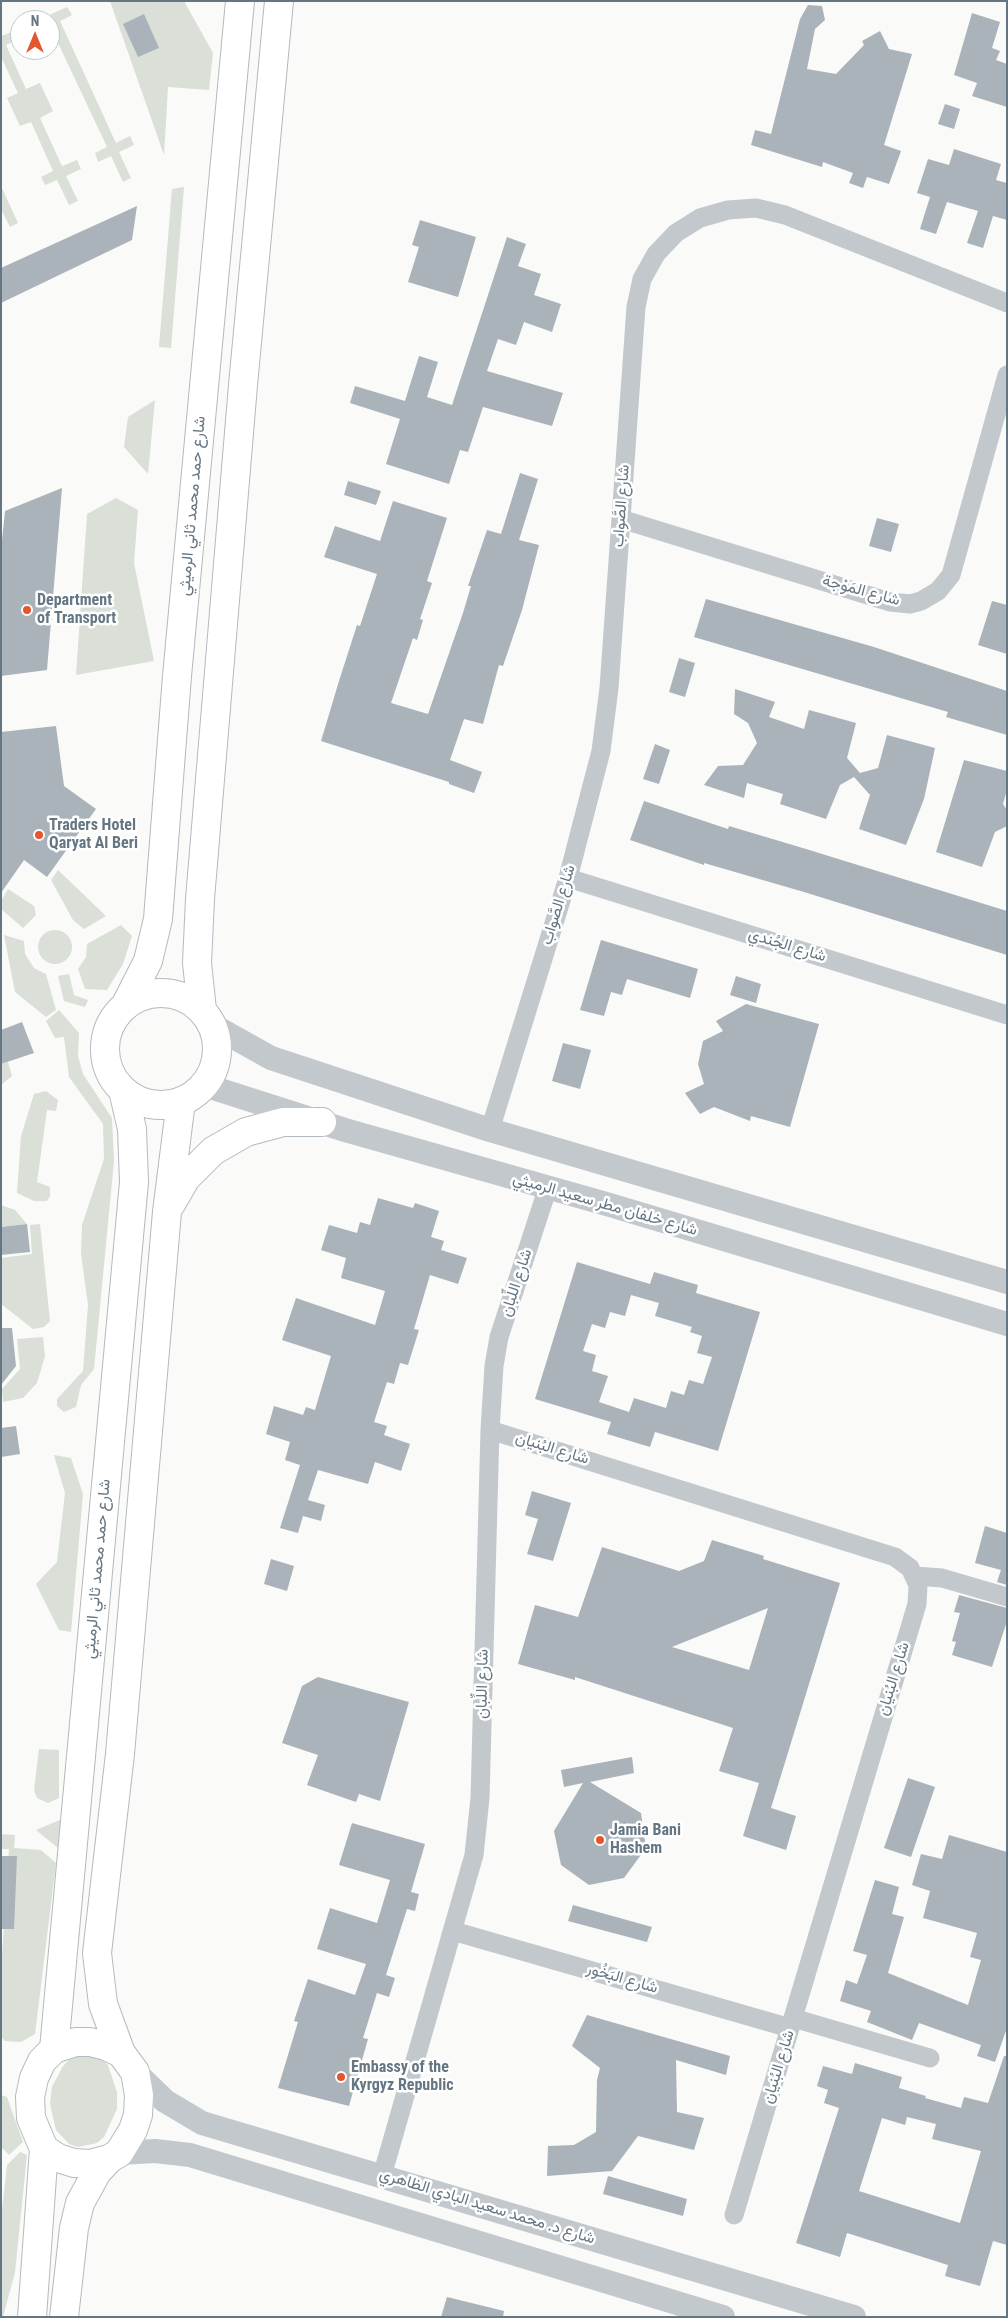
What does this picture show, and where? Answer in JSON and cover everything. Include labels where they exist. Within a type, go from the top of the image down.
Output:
[{"type":"main road","name":"شارع حمد محمد ثاني الرميثي","points":[[125,1006],[148,961],[158,919],[176,676],[240,1]]},
{"type":"main road","points":[[207,1018],[188,1000],[172,994],[156,993],[140,997],[125,1006],[114,1017],[107,1032],[105,1048],[110,1071],[123,1090],[136,1099],[151,1104],[166,1105],[181,1101],[194,1094],[204,1085],[213,1072],[217,1056],[217,1040],[207,1018],[197,963],[200,899],[243,385],[279,1]]},
{"type":"main road","name":"شارع حمد محمد ثاني الرميثي","points":[[54,2050],[134,1182],[132,1129],[123,1090]]},
{"type":"main road","points":[[64,2317],[74,2228],[80,2203],[88,2187],[133,2130],[138,2115],[139,2094],[128,2062],[103,2004],[97,1953],[120,1754],[167,1212],[181,1101]]},
{"type":"main road","points":[[167,1212],[186,1178],[213,1151],[246,1132],[283,1122],[322,1122]]},
{"type":"main road","points":[[32,2317],[44,2149],[31,2118],[30,2097],[34,2078],[42,2061],[54,2050],[76,2042],[90,2042],[106,2046],[128,2062]]},
{"type":"main road","points":[[44,2149],[58,2158],[74,2163],[90,2164],[114,2156]]},
{"type":"street","name":"شارع الصَّواب","points":[[490,1130],[568,878],[593,785],[603,733],[636,307],[642,279],[656,254],[676,233],[700,218],[728,210],[756,208],[785,215],[1007,303]]},
{"type":"street","name":"شارع المَوْجة","points":[[621,519],[890,602],[910,604],[920,602],[938,591],[951,575],[1007,374]]},
{"type":"street","name":"شارع الجُندي","points":[[568,878],[1007,1015]]},
{"type":"street","points":[[207,1018],[272,1058],[490,1130],[1007,1282]]},
{"type":"street","name":"شارع خلفان مطر سعيد الرميثي","points":[[204,1085],[322,1122],[1007,1324]]},
{"type":"street","name":"شارع اللِّبان","points":[[382,2176],[454,1931],[474,1855],[480,1798],[490,1430],[494,1366],[499,1336],[548,1188]]},
{"type":"street","name":"شارع البُنيان","points":[[490,1430],[895,1557],[903,1562],[915,1576],[918,1585],[917,1604],[734,2216]]},
{"type":"street","points":[[915,1576],[942,1578],[1007,1597]]},
{"type":"street","name":"شارع البَخُور","points":[[454,1931],[792,2023],[930,2058]]},
{"type":"street","name":"شارع د. محمد سعيد البادي الظاهري","points":[[128,2062],[165,2102],[202,2122],[854,2317]]},
{"type":"street","points":[[114,2156],[155,2151],[190,2155],[699,2313],[723,2317]]},
{"type":"shaded area","points":[[110,1],[184,1],[213,53],[209,90],[168,87],[164,155]]},
{"type":"shaded area","points":[[67,7],[72,15],[60,21],[60,10]]},
{"type":"shaded area","points":[[60,21],[116,143],[130,136],[134,145],[119,152],[131,178],[123,182],[111,156],[98,162],[95,153],[107,147],[60,47]]},
{"type":"shaded area","points":[[10,33],[10,43],[6,45],[10,54],[10,60],[13,60],[26,89],[40,83],[53,111],[40,118],[62,166],[77,160],[81,169],[66,176],[78,201],[69,205],[57,180],[45,185],[41,177],[53,171],[31,122],[20,126],[7,98],[18,93],[1,57],[1,36]]},
{"type":"shaded area","points":[[1,186],[18,223],[10,227],[1,209]]},
{"type":"shaded area","points":[[184,187],[171,348],[159,347],[172,189]]},
{"type":"shaded area","points":[[155,400],[148,474],[124,447],[128,417]]},
{"type":"shaded area","points":[[116,498],[138,510],[134,563],[154,661],[76,675],[87,514]]},
{"type":"shaded area","points":[[58,870],[106,916],[84,929],[73,920],[51,880]]},
{"type":"shaded area","points":[[8,889],[34,906],[36,915],[23,928],[1,909],[1,901]]},
{"type":"shaded area","points":[[121,925],[132,936],[123,964],[107,990],[85,989],[78,969],[86,957],[87,944]]},
{"type":"shaded area","points":[[55,930],[62,931],[67,935],[71,940],[71,954],[67,959],[62,963],[55,964],[48,963],[43,959],[39,954],[38,947],[39,940],[43,935],[48,931]]},
{"type":"shaded area","points":[[4,935],[24,941],[25,954],[34,968],[46,974],[56,1010],[46,1017],[15,992]]},
{"type":"shaded area","points":[[69,974],[74,995],[88,1000],[85,1007],[64,1001],[58,976]]},
{"type":"shaded area","points":[[59,1010],[79,1033],[78,1056],[83,1074],[112,1118],[114,1161],[94,1369],[81,1385],[76,1407],[64,1412],[57,1406],[57,1399],[83,1371],[88,1305],[81,1254],[82,1225],[104,1159],[103,1124],[69,1077],[64,1037],[55,1038],[46,1021]]},
{"type":"shaded area","points":[[8,1062],[12,1076],[1,1085],[1,1064]]},
{"type":"shaded area","points":[[46,1091],[58,1100],[56,1111],[47,1110],[37,1182],[50,1187],[50,1196],[47,1201],[34,1201],[17,1193],[21,1136],[34,1094]]},
{"type":"shaded area","points":[[1,1205],[15,1210],[27,1224],[1,1227]]},
{"type":"shaded area","points":[[40,1224],[50,1321],[44,1327],[33,1329],[1,1304],[1,1258],[32,1254],[30,1225]]},
{"type":"shaded area","points":[[43,1337],[45,1356],[37,1383],[23,1398],[3,1402],[2,1389],[20,1369],[17,1339]]},
{"type":"shaded area","points":[[54,1455],[71,1458],[83,1494],[71,1632],[59,1630],[36,1584],[57,1562],[65,1493]]},
{"type":"shaded area","points":[[39,1749],[59,1750],[59,1798],[48,1803],[37,1798],[34,1790]]},
{"type":"shaded area","points":[[62,1819],[58,1848],[36,1830]]},
{"type":"shaded area","points":[[1,1834],[15,1835],[14,1848],[41,1850],[56,1863],[35,2034],[21,2042],[5,2041],[1,2037],[1,1971],[9,1849],[1,1849]]},
{"type":"shaded area","points":[[85,2054],[102,2059],[108,2065],[117,2092],[117,2109],[104,2137],[97,2143],[78,2147],[69,2144],[56,2130],[50,2104],[52,2087],[63,2066],[69,2060]]},
{"type":"shaded area","points":[[1,2095],[7,2097],[23,2142],[9,2155],[1,2147]]},
{"type":"shaded area","points":[[20,2152],[27,2155],[15,2272],[3,2317],[1,2317],[1,2219],[7,2165]]},
{"type":"building","points":[[808,5],[822,6],[825,20],[815,29],[807,69],[836,74],[864,45],[862,41],[880,31],[889,49],[912,54],[884,145],[901,151],[889,184],[867,177],[863,188],[849,183],[853,173],[823,162],[822,167],[751,145],[755,130],[771,134],[800,19]]},
{"type":"building","points":[[972,13],[1000,22],[992,48],[1000,51],[996,60],[1007,64],[1007,107],[972,96],[977,83],[954,75]]},
{"type":"building","points":[[144,14],[159,48],[138,57],[123,24]]},
{"type":"building","points":[[945,104],[960,109],[954,129],[938,124]]},
{"type":"building","points":[[954,149],[1001,164],[996,180],[1007,183],[1007,220],[993,216],[983,248],[967,243],[978,211],[947,202],[936,234],[920,229],[930,197],[917,193],[928,159],[949,165]]},
{"type":"building","points":[[137,206],[132,240],[1,303],[1,268]]},
{"type":"building","points":[[420,220],[476,237],[458,297],[408,282],[419,247],[412,245]]},
{"type":"building","points":[[507,237],[526,244],[518,266],[541,274],[534,295],[561,304],[552,332],[524,322],[516,345],[498,339],[487,371],[563,393],[552,426],[483,407],[468,452],[460,450],[449,484],[386,464],[400,419],[350,403],[355,386],[405,401],[419,356],[438,362],[427,397],[452,405]]},
{"type":"building","points":[[520,473],[538,479],[519,540],[539,545],[522,610],[503,666],[499,665],[483,724],[464,719],[450,760],[482,772],[474,793],[449,784],[449,782],[321,741],[357,625],[360,626],[377,574],[324,557],[335,526],[380,541],[393,501],[447,518],[427,581],[432,583],[420,619],[423,620],[417,640],[413,638],[391,703],[428,714],[463,613],[471,586],[468,586],[487,530],[501,534]]},
{"type":"building","points":[[348,481],[381,491],[376,505],[344,495]]},
{"type":"building","name":"Department of Transport","points":[[62,488],[47,670],[1,676],[1,550],[5,511]]},
{"type":"building","points":[[877,518],[899,524],[891,552],[869,546]]},
{"type":"building","points":[[706,599],[874,647],[1007,691],[1007,735],[946,717],[948,712],[694,637]]},
{"type":"building","points":[[992,601],[1007,605],[1007,654],[978,645]]},
{"type":"building","points":[[679,658],[695,663],[685,697],[669,692]]},
{"type":"building","points":[[735,689],[775,702],[769,717],[804,729],[809,710],[856,723],[847,758],[860,773],[878,768],[887,735],[935,748],[924,799],[906,845],[859,829],[870,795],[854,777],[840,785],[826,819],[780,804],[783,794],[747,783],[744,798],[704,785],[718,766],[743,765],[757,743],[748,723],[734,714]]},
{"type":"building","name":"Traders Hotel Qaryat Al Beri","points":[[56,726],[64,786],[96,809],[47,877],[24,860],[1,893],[1,732]]},
{"type":"building","points":[[655,744],[670,750],[659,784],[643,779]]},
{"type":"building","points":[[964,760],[1007,771],[1007,790],[1003,804],[1007,810],[1007,826],[995,832],[982,867],[936,852]]},
{"type":"building","points":[[644,801],[728,829],[729,826],[1007,911],[1007,955],[804,892],[704,863],[704,865],[630,840]]},
{"type":"building","points":[[601,940],[698,969],[690,998],[627,979],[622,995],[611,992],[604,1016],[580,1010]]},
{"type":"building","points":[[736,976],[761,984],[756,1003],[730,995]]},
{"type":"building","points":[[746,1004],[819,1024],[790,1127],[751,1116],[750,1121],[714,1107],[700,1114],[685,1093],[704,1084],[698,1064],[703,1041],[723,1031],[716,1021]]},
{"type":"building","points":[[22,1022],[34,1053],[1,1064],[1,1030]]},
{"type":"building","points":[[563,1043],[591,1050],[580,1089],[552,1081]]},
{"type":"building","points":[[378,1198],[413,1208],[415,1203],[439,1211],[431,1237],[444,1241],[441,1250],[467,1258],[458,1284],[430,1275],[414,1329],[419,1330],[408,1365],[400,1363],[394,1384],[387,1382],[374,1422],[387,1426],[384,1435],[410,1444],[401,1471],[375,1462],[368,1484],[318,1470],[308,1500],[325,1505],[321,1521],[303,1516],[298,1533],[280,1528],[300,1465],[285,1460],[290,1442],[266,1434],[274,1406],[303,1415],[306,1407],[315,1410],[331,1356],[282,1340],[296,1298],[375,1325],[385,1291],[341,1278],[346,1258],[321,1250],[329,1225],[357,1233],[360,1222],[370,1225]]},
{"type":"building","points":[[27,1224],[30,1252],[1,1255],[1,1227]]},
{"type":"building","points":[[577,1262],[650,1284],[654,1272],[698,1285],[696,1293],[760,1312],[718,1451],[655,1432],[650,1447],[607,1434],[611,1422],[535,1399]],"holes":[[[631,1295],[659,1303],[655,1316],[692,1327],[690,1332],[702,1336],[697,1353],[712,1357],[703,1384],[689,1380],[684,1395],[671,1391],[666,1408],[634,1398],[629,1412],[599,1402],[608,1376],[592,1371],[596,1355],[583,1351],[592,1324],[605,1328],[610,1312],[625,1316]]]},
{"type":"building","points":[[1,1328],[12,1328],[16,1366],[1,1385]]},
{"type":"building","points":[[16,1426],[20,1454],[1,1457],[1,1428]]},
{"type":"building","points":[[532,1491],[571,1503],[553,1561],[527,1554],[538,1519],[525,1515]]},
{"type":"building","points":[[985,1526],[1007,1533],[1007,1585],[997,1582],[1001,1570],[975,1563]]},
{"type":"building","points":[[712,1540],[764,1556],[763,1559],[840,1583],[771,1808],[796,1816],[786,1850],[743,1836],[759,1783],[719,1771],[733,1728],[575,1677],[575,1680],[518,1664],[535,1605],[578,1617],[602,1547],[679,1571],[704,1561]],"holes":[[[768,1608],[749,1670],[672,1647]]]},
{"type":"building","points":[[271,1559],[294,1566],[287,1591],[264,1584]]},
{"type":"building","points":[[959,1595],[1007,1608],[1007,1621],[992,1667],[952,1655],[956,1642],[952,1641],[960,1613],[954,1612]]},
{"type":"building","points":[[318,1677],[409,1702],[380,1801],[359,1794],[356,1802],[307,1785],[318,1755],[282,1743],[302,1686]]},
{"type":"building","name":"Jamia Bani Hashem","points":[[632,1757],[634,1773],[590,1782],[641,1813],[646,1848],[624,1878],[589,1885],[561,1865],[554,1831],[583,1783],[564,1787],[561,1770]]},
{"type":"building","points":[[908,1778],[935,1787],[911,1857],[884,1848]]},
{"type":"building","points":[[352,1823],[425,1844],[411,1892],[419,1894],[415,1911],[407,1909],[386,1975],[395,1978],[389,1997],[377,1993],[363,2038],[368,2039],[349,2106],[278,2088],[298,2022],[294,2021],[308,1979],[355,1995],[366,1964],[317,1949],[330,1908],[377,1923],[390,1880],[339,1865]]},
{"type":"building","points":[[949,1835],[1007,1852],[1007,2028],[995,2062],[977,2056],[981,2045],[919,2023],[912,2040],[867,2022],[871,2011],[840,2001],[846,1980],[857,1984],[867,1955],[853,1951],[875,1880],[899,1887],[892,1914],[904,1917],[888,1973],[968,2005],[981,1960],[970,1957],[977,1933],[923,1918],[930,1891],[912,1885],[921,1854],[942,1859]]},
{"type":"building","points":[[1,1856],[17,1856],[14,1929],[1,1929]]},
{"type":"building","points":[[573,1905],[652,1927],[647,1942],[568,1921]]},
{"type":"building","points":[[587,2015],[730,2056],[726,2075],[676,2060],[677,2112],[704,2118],[694,2150],[638,2136],[612,2171],[547,2176],[548,2146],[574,2145],[596,2132],[597,2080],[600,2068],[572,2046]]},
{"type":"building","points":[[1004,2056],[1007,2056],[1007,2245],[993,2241],[980,2286],[945,2276],[948,2265],[847,2233],[840,2257],[796,2243],[839,2108],[824,2103],[828,2090],[817,2086],[823,2066],[852,2074],[855,2063],[902,2077],[899,2088],[926,2096],[925,2098],[961,2108],[964,2097],[988,2103]],"holes":[[[907,2117],[936,2124],[932,2139],[981,2151],[960,2223],[859,2191],[882,2118],[905,2125]]]},
{"type":"building","points":[[608,2176],[687,2199],[683,2216],[603,2194]]},
{"type":"building","points":[[447,2297],[504,2311],[503,2317],[441,2317]]},
{"type":"place","name":"Department of Transport","points":[[27,610]]},
{"type":"place","name":"Traders Hotel Qaryat Al Beri","points":[[39,835]]},
{"type":"place","name":"Jamia Bani Hashem","points":[[600,1840]]},
{"type":"place","name":"Embassy of the Kyrgyz Republic","points":[[341,2077]]}]
